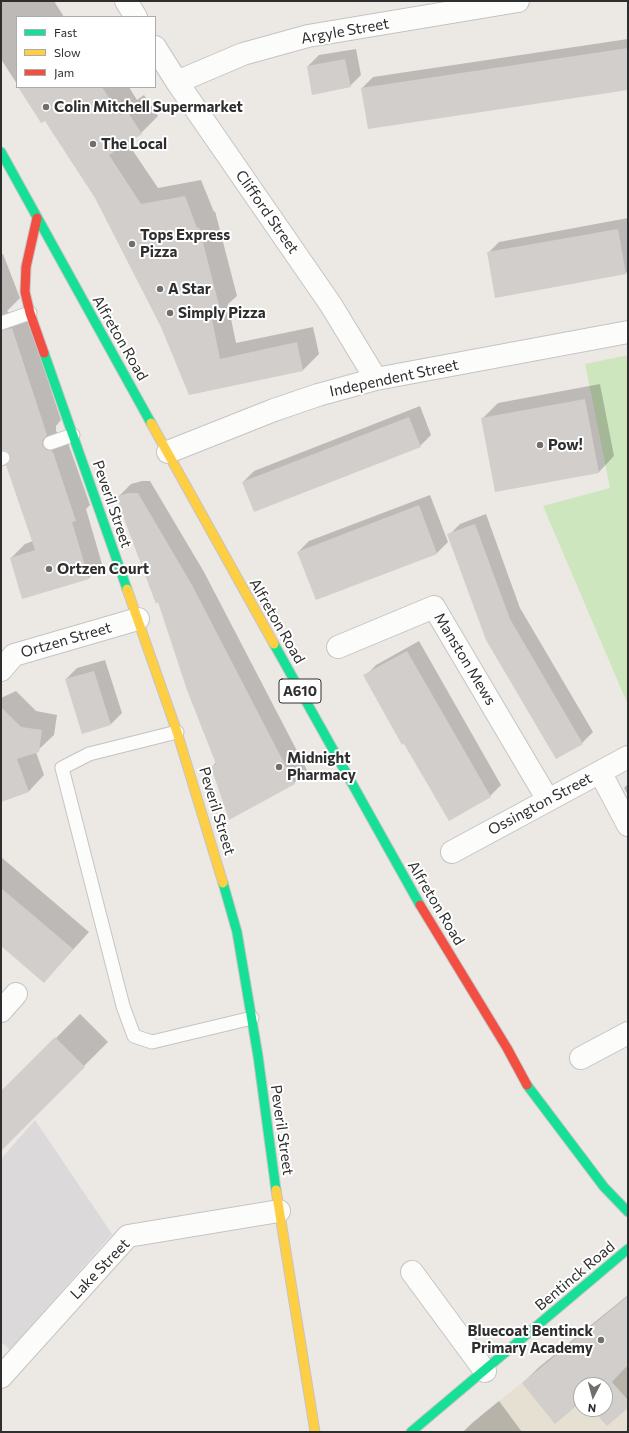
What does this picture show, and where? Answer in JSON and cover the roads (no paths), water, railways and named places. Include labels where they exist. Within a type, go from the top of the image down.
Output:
[{"type":"street","points":[[126,1],[135,16]]},
{"type":"street","name":"Argyle Street","points":[[178,82],[243,54],[308,36],[518,1]]},
{"type":"street","name":"Clifford Street","points":[[156,49],[331,305],[376,379]]},
{"type":"street","name":"Alfreton Road","points":[[1,152],[405,880],[507,1048],[529,1089],[604,1187],[628,1212]]},
{"type":"street","name":"Peveril Street","points":[[37,218],[26,267],[25,292],[30,313],[177,732],[220,871],[237,932],[252,1018],[279,1211],[315,1432]]},
{"type":"street","name":"Independent Street","points":[[168,452],[296,402],[376,379],[628,332]]},
{"type":"street","name":"Manston Mews","points":[[338,647],[434,607],[548,800]]},
{"type":"street","name":"Ortzen Street","points":[[1,670],[14,655],[138,619]]},
{"type":"street","name":"Ossington Street","points":[[452,852],[628,757]]},
{"type":"street","points":[[600,772],[628,825]]},
{"type":"street","points":[[1,1011],[16,994]]},
{"type":"street","points":[[581,1058],[628,1033]]},
{"type":"street","name":"Lake Street","points":[[1,1377],[128,1236],[279,1211]]},
{"type":"street","name":"Bentinck Road","points":[[411,1432],[628,1249]]},
{"type":"street","points":[[412,1272],[485,1371]]},
{"type":"lane","points":[[1,324],[30,313]]},
{"type":"lane","points":[[50,443],[73,435]]},
{"type":"lane","points":[[177,732],[90,754],[62,768],[118,983],[134,1036],[152,1042],[252,1018]]},
{"type":"place","name":"Colin Mitchell Supermarket","points":[[46,107]]},
{"type":"place","name":"The Local","points":[[93,144]]},
{"type":"place","name":"Tops Express Pizza","points":[[132,244]]},
{"type":"place","name":"A Star","points":[[160,289]]},
{"type":"place","name":"Simply Pizza","points":[[170,313]]},
{"type":"place","name":"Pow!","points":[[540,445]]},
{"type":"place","name":"Ortzen Court","points":[[49,569]]},
{"type":"place","name":"Midnight Pharmacy","points":[[279,767]]},
{"type":"place","name":"Bluecoat Bentinck Primary Academy","points":[[601,1340]]}]
